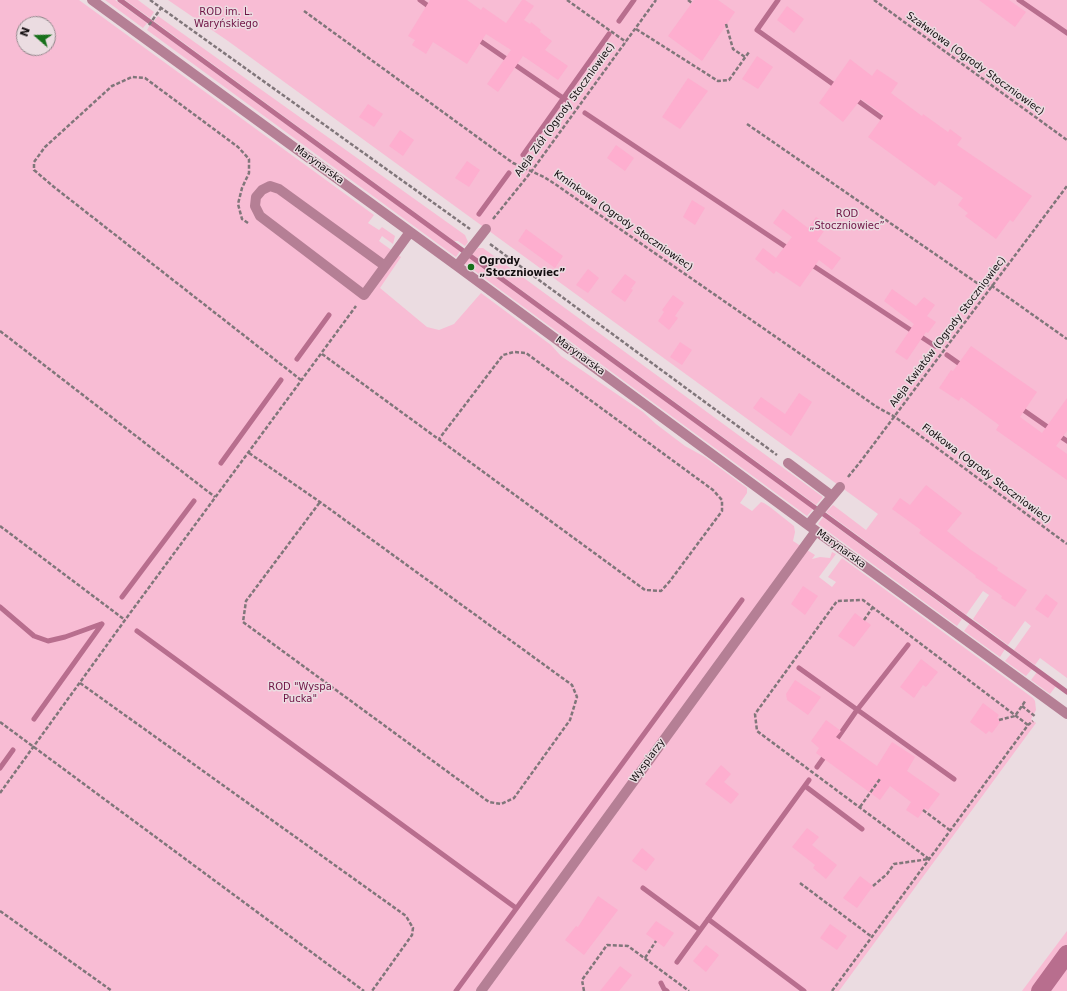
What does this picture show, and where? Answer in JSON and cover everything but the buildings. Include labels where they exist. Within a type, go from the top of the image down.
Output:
[{"type":"street","name":"Marynarska","points":[[92,0],[410,232],[460,262],[1067,714]]},
{"type":"street","points":[[385,266],[279,189],[270,186],[262,190],[256,197],[255,206],[260,216],[364,295],[410,232]]},
{"type":"street","points":[[460,262],[486,229]]},
{"type":"street","points":[[788,463],[830,497]]},
{"type":"street","name":"Wyspiarzy","points":[[481,991],[812,525],[830,497],[840,487]]},
{"type":"path","points":[[567,0],[626,42]]},
{"type":"path","name":"Aleja Ziół (Ogrody Stoczniowiec)","points":[[486,229],[531,172],[656,0]]},
{"type":"path","points":[[688,0],[692,3]]},
{"type":"path","name":"Szałwiowa (Ogrody Stoczniowiec)","points":[[874,0],[1067,140]]},
{"type":"path","points":[[147,27],[161,8]]},
{"type":"path","name":"Kminkowa (Ogrody Stoczniowiec)","points":[[304,10],[513,163],[544,177],[555,184],[877,407],[895,416]]},
{"type":"path","points":[[726,24],[733,49],[745,57]]},
{"type":"path","points":[[636,29],[718,81],[729,80],[749,52]]},
{"type":"path","points":[[248,224],[242,219],[238,204],[242,188],[249,173],[249,159],[238,147],[145,78],[132,77],[112,86],[45,148],[34,162],[34,170],[302,380]]},
{"type":"path","points":[[747,124],[977,283],[992,286],[1067,339]]},
{"type":"path","name":"Aleja Kwiatów (Ogrody Stoczniowiec)","points":[[840,487],[1067,186]]},
{"type":"path","points":[[0,793],[80,684],[124,620],[249,453],[364,295]]},
{"type":"path","points":[[0,331],[215,497]]},
{"type":"path","points":[[322,354],[645,590],[662,590],[722,510],[722,500],[713,490],[526,353],[514,352],[504,355],[439,439]]},
{"type":"path","name":"Fiołkowa (Ogrody Stoczniowiec)","points":[[895,416],[1067,544]]},
{"type":"path","points":[[249,453],[320,502],[572,685],[577,697],[570,720],[514,798],[501,804],[489,802],[243,622],[246,601],[320,502]]},
{"type":"path","points":[[0,526],[124,620]]},
{"type":"path","points":[[929,859],[757,731],[755,714],[836,601],[864,600],[1028,725]]},
{"type":"path","points":[[864,620],[873,607]]},
{"type":"path","points":[[80,684],[406,916],[413,928],[412,935],[372,991]]},
{"type":"path","points":[[1022,706],[1036,717]]},
{"type":"path","points":[[999,720],[1015,716],[1019,710]]},
{"type":"path","points":[[832,991],[1028,725],[1033,721]]},
{"type":"path","points":[[0,722],[364,991]]},
{"type":"path","points":[[860,807],[880,779]]},
{"type":"path","points":[[923,810],[951,831]]},
{"type":"path","points":[[873,886],[887,874],[894,864],[929,859]]},
{"type":"path","points":[[800,882],[872,937]]},
{"type":"path","points":[[0,911],[112,991]]},
{"type":"path","points":[[644,958],[656,941]]},
{"type":"path","points":[[584,991],[582,980],[607,945],[628,946],[689,991]]},
{"type":"green space","name":"ROD \"Wyspa Pucka\"","points":[[0,0],[79,0],[374,215],[368,223],[379,230],[382,227],[395,236],[393,244],[382,236],[379,241],[401,257],[380,288],[427,327],[439,330],[454,324],[481,293],[551,345],[561,356],[643,412],[685,446],[705,457],[747,488],[747,493],[740,503],[752,511],[761,502],[770,507],[794,526],[795,532],[793,541],[815,555],[812,559],[820,557],[830,558],[832,552],[836,554],[819,577],[832,587],[836,582],[828,577],[842,558],[1033,698],[1035,701],[1036,710],[1031,719],[1036,723],[839,991],[0,991]]},
{"type":"green space","points":[[105,0],[115,0],[147,23],[143,28]]},
{"type":"green space","points":[[125,0],[138,0],[154,12],[150,18]]},
{"type":"green space","name":"ROD „Stoczniowiec”","points":[[168,0],[1067,0],[1067,678],[1040,658],[1035,665],[1014,650],[1031,626],[1025,621],[1008,645],[973,619],[989,595],[983,591],[966,615],[826,512],[833,505],[866,530],[878,514],[228,41]]},
{"type":"green space","points":[[158,16],[465,235],[468,242],[465,246],[458,241],[454,241],[154,21]]},
{"type":"green space","points":[[150,25],[460,251],[456,257],[147,30]]},
{"type":"green space","points":[[478,248],[483,248],[823,497],[816,505],[472,254]]},
{"type":"green space","points":[[469,258],[813,509],[807,516],[464,263]]},
{"type":"green space","points":[[823,517],[962,619],[957,626],[818,524]]},
{"type":"green space","points":[[970,623],[1005,649],[1000,657],[964,631]]},
{"type":"green space","points":[[1011,654],[1032,669],[1026,676],[1005,661]]},
{"type":"green space","points":[[1037,672],[1056,686],[1050,694],[1031,680]]},
{"type":"green space","points":[[1067,931],[1067,991],[1022,991]]},
{"type":"waterway","points":[[120,0],[1067,692]]},
{"type":"waterway","points":[[420,0],[431,8]]},
{"type":"waterway","points":[[619,21],[634,0]]},
{"type":"waterway","points":[[778,0],[757,30],[837,87]]},
{"type":"waterway","points":[[1019,0],[1067,33]]},
{"type":"waterway","points":[[523,155],[609,34]]},
{"type":"waterway","points":[[476,38],[566,100]]},
{"type":"waterway","points":[[854,98],[886,121]]},
{"type":"waterway","points":[[585,113],[789,249]]},
{"type":"waterway","points":[[479,214],[509,173]]},
{"type":"waterway","points":[[809,263],[935,346]]},
{"type":"waterway","points":[[297,359],[329,315]]},
{"type":"waterway","points":[[947,355],[964,367]]},
{"type":"waterway","points":[[221,463],[281,380]]},
{"type":"waterway","points":[[1019,407],[1052,430]]},
{"type":"waterway","points":[[1058,435],[1067,441]]},
{"type":"waterway","points":[[122,597],[194,501]]},
{"type":"waterway","points":[[456,991],[742,600]]},
{"type":"waterway","points":[[0,607],[34,636],[48,641],[65,637],[101,624]]},
{"type":"waterway","points":[[34,719],[102,624]]},
{"type":"waterway","points":[[137,631],[516,908]]},
{"type":"waterway","points":[[834,743],[857,710],[908,645]]},
{"type":"waterway","points":[[799,668],[954,779]]},
{"type":"waterway","points":[[0,768],[13,750]]},
{"type":"waterway","points":[[817,767],[827,753]]},
{"type":"waterway","points":[[677,962],[809,780]]},
{"type":"waterway","points":[[805,786],[862,829]]},
{"type":"waterway","points":[[643,888],[700,930]]},
{"type":"waterway","points":[[708,919],[804,991]]},
{"type":"waterway","points":[[1040,991],[1067,954]]},
{"type":"waterway","points":[[661,983],[667,991]]},
{"type":"place","name":"Ogrody „Stoczniowiec”","points":[[471,267]]},
{"type":"park label","name":"ROD im. L. Waryńskiego","points":[[226,18]]}]
